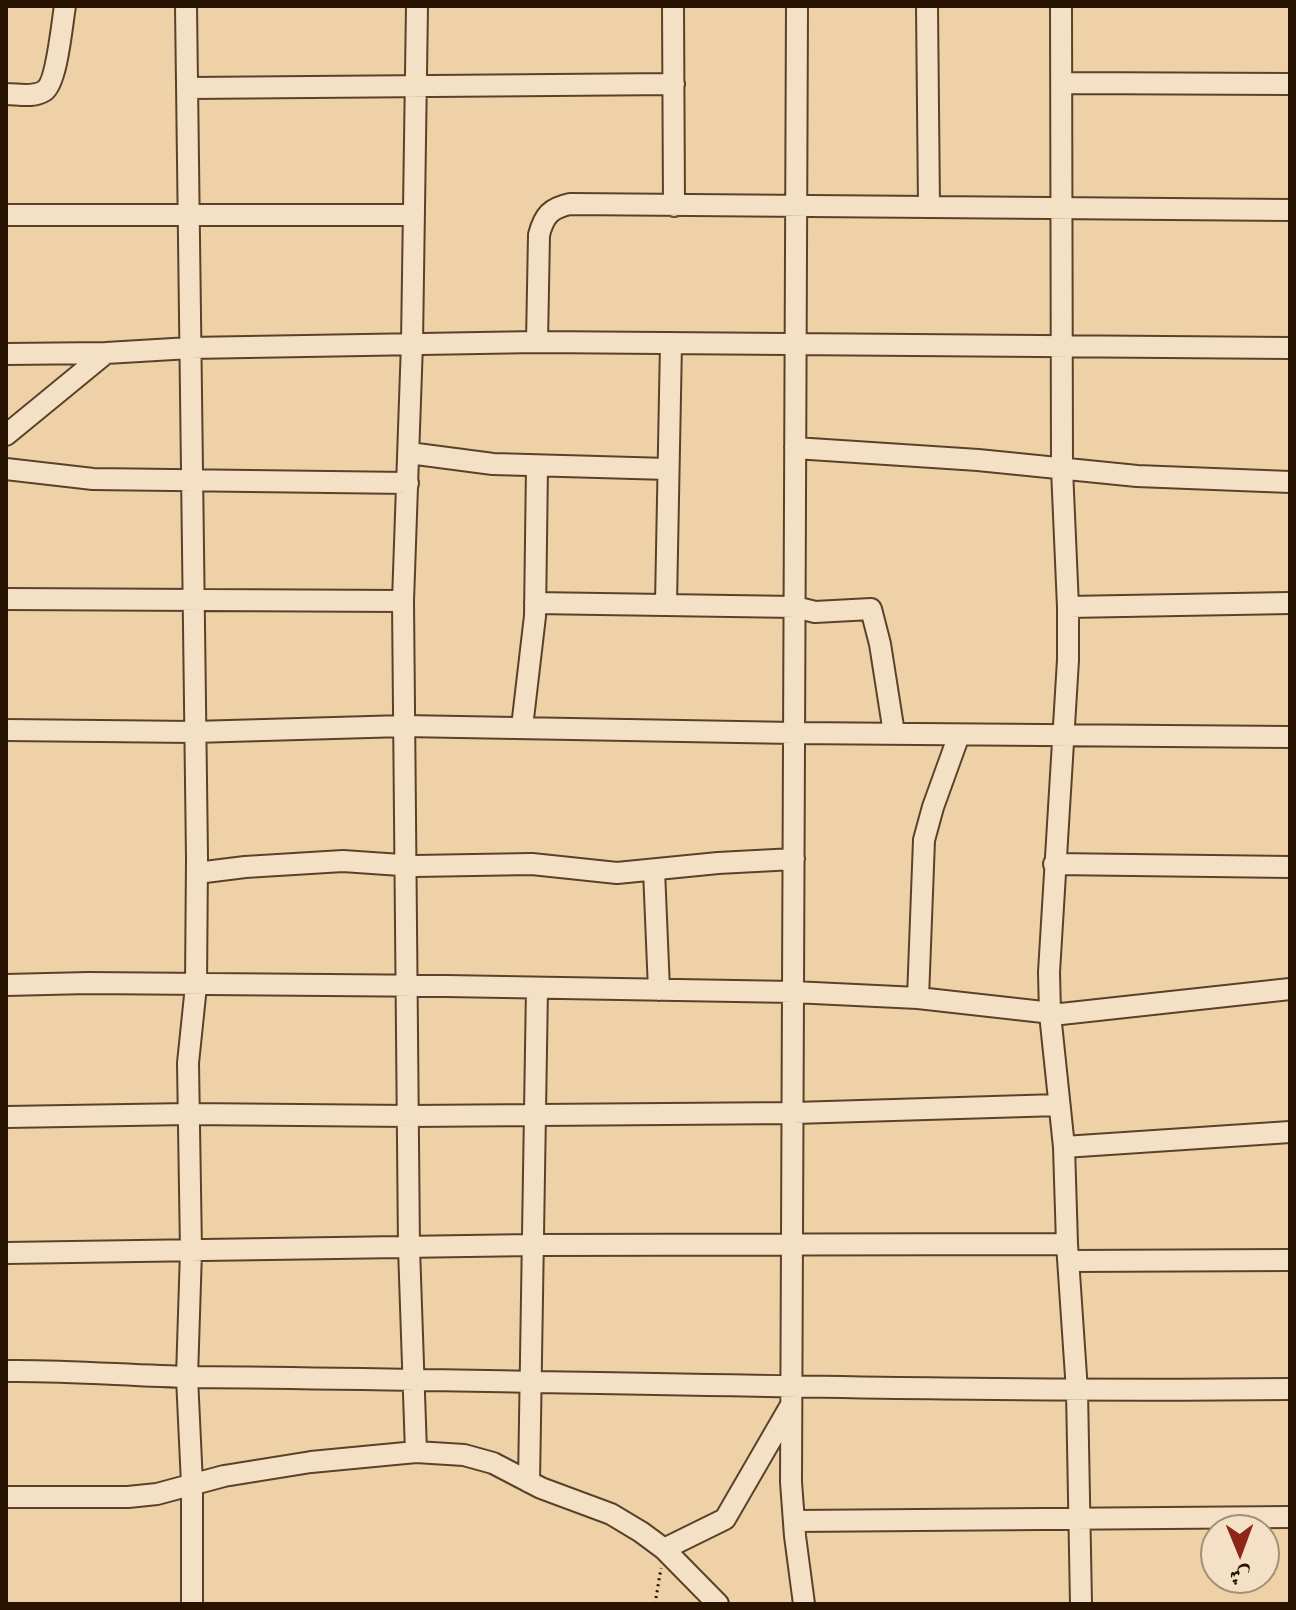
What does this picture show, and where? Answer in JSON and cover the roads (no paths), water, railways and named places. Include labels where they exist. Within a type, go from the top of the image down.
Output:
[{"type":"street","points":[[6,94],[33,95],[46,90],[52,79],[65,6]]},
{"type":"street","points":[[186,6],[197,873],[196,986],[189,1041],[191,1251],[187,1377],[192,1484],[192,1604]]},
{"type":"street","points":[[416,1452],[409,1248],[403,601],[412,343],[417,6]]},
{"type":"street","points":[[673,6],[674,206]]},
{"type":"street","points":[[797,6],[791,1395],[794,1521],[804,1604]]},
{"type":"street","points":[[927,6],[929,207]]},
{"type":"street","points":[[1061,6],[1062,469],[1068,607],[1054,864],[1050,1014],[1064,1147],[1077,1391],[1081,1604]]},
{"type":"street","points":[[1062,83],[1290,84]]},
{"type":"street","points":[[189,88],[674,84]]},
{"type":"street","points":[[537,342],[539,235],[547,214],[557,207],[570,204],[1290,210]]},
{"type":"street","points":[[6,215],[414,215]]},
{"type":"street","points":[[6,354],[537,342],[1290,348]]},
{"type":"street","points":[[666,603],[671,343]]},
{"type":"street","points":[[6,435],[106,353]]},
{"type":"street","points":[[795,448],[978,460],[1137,476],[1290,482]]},
{"type":"street","points":[[409,453],[465,462],[668,469]]},
{"type":"street","points":[[522,727],[535,603],[537,466]]},
{"type":"street","points":[[6,469],[93,479],[408,483]]},
{"type":"street","points":[[6,599],[403,601]]},
{"type":"street","points":[[535,603],[795,607],[815,612],[872,610],[894,733]]},
{"type":"street","points":[[1068,607],[1290,603]]},
{"type":"street","points":[[6,730],[194,732],[404,726],[1290,737]]},
{"type":"street","points":[[918,998],[924,840],[959,735]]},
{"type":"street","points":[[197,873],[318,861],[405,866],[506,863],[617,873],[794,859]]},
{"type":"street","points":[[1054,864],[1290,867]]},
{"type":"street","points":[[654,870],[659,990]]},
{"type":"street","points":[[6,985],[88,983],[793,992],[918,998],[1050,1014],[1290,989]]},
{"type":"street","points":[[529,1482],[537,988]]},
{"type":"street","points":[[6,1117],[794,1113],[1059,1105]]},
{"type":"street","points":[[1064,1147],[1290,1132]]},
{"type":"street","points":[[6,1253],[533,1245],[793,1246],[1290,1260]]},
{"type":"street","points":[[6,1371],[187,1377],[531,1381],[791,1395],[1290,1389]]},
{"type":"street","points":[[664,1549],[725,1519],[791,1395]]},
{"type":"street","points":[[6,1497],[128,1497],[157,1494],[224,1476],[311,1462],[416,1452],[479,1458],[529,1482],[611,1514],[641,1532],[664,1549],[718,1604]]},
{"type":"street","points":[[794,1521],[1290,1517]]}]
